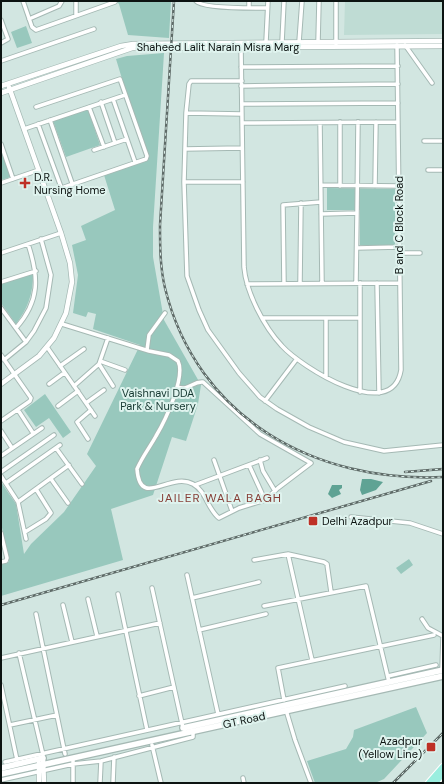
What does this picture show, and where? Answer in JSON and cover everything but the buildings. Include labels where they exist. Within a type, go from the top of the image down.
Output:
[{"type":"main road","name":"GT Road","points":[[182,725],[443,672]]},
{"type":"main road","name":"GT Road","points":[[41,762],[73,761],[151,743],[285,705]]},
{"type":"main road","points":[[1,768],[18,761],[41,762]]},
{"type":"main road","points":[[2,777],[41,762]]},
{"type":"main road","points":[[428,783],[443,767]]},
{"type":"main road","points":[[435,783],[443,773]]},
{"type":"street","points":[[29,1],[23,2],[29,20],[33,28],[37,30],[105,3],[115,2]]},
{"type":"street","points":[[29,20],[59,6],[62,1]]},
{"type":"street","points":[[76,1],[76,15]]},
{"type":"street","points":[[196,1],[198,4],[212,6],[267,8]]},
{"type":"street","points":[[212,1],[212,6]]},
{"type":"street","points":[[231,1],[231,7]]},
{"type":"street","points":[[249,1],[249,8]]},
{"type":"street","points":[[266,42],[268,1]]},
{"type":"street","points":[[282,42],[284,1]]},
{"type":"street","points":[[299,42],[302,1]]},
{"type":"street","points":[[318,42],[319,1]]},
{"type":"street","points":[[336,1],[336,44]]},
{"type":"street","points":[[1,20],[8,39],[1,43]]},
{"type":"street","points":[[1,61],[94,29]]},
{"type":"street","name":"Shaheed Lalit Narain Misra Marg","points":[[1,93],[128,48],[443,41]]},
{"type":"street","name":"Shaheed Lalit Narain Misra Marg","points":[[1,86],[128,44],[241,45],[266,42],[318,42],[336,44]]},
{"type":"street","name":"Shaheed Lalit Narain Misra Marg","points":[[397,43],[404,46],[443,46]]},
{"type":"street","name":"B and C Block Road","points":[[379,393],[391,388],[400,376],[397,43]]},
{"type":"street","points":[[241,45],[244,266],[247,284],[263,318],[277,341],[296,360],[326,377],[360,392],[379,393],[377,283]]},
{"type":"street","points":[[404,46],[432,83]]},
{"type":"street","points":[[241,67],[398,66]]},
{"type":"street","points":[[36,107],[118,79],[121,80],[147,156],[146,158],[47,193]]},
{"type":"street","points":[[398,84],[242,84],[191,81],[189,84],[186,113],[184,182],[186,269],[199,310],[212,338],[239,373],[265,401],[309,427],[344,442],[367,448],[390,451],[443,445]]},
{"type":"street","points":[[1,384],[39,356],[47,347],[62,324],[72,277],[70,263],[47,193],[8,83]]},
{"type":"street","points":[[24,129],[125,95]]},
{"type":"street","points":[[113,99],[135,162]]},
{"type":"street","points":[[101,102],[115,143]]},
{"type":"street","points":[[242,104],[398,102]]},
{"type":"street","points":[[89,107],[104,147]]},
{"type":"street","points":[[186,113],[242,114]]},
{"type":"street","points":[[50,120],[72,183]]},
{"type":"street","points":[[340,122],[340,186]]},
{"type":"street","points":[[358,122],[357,248],[360,318],[360,392]]},
{"type":"street","points":[[375,186],[376,122]]},
{"type":"street","points":[[242,123],[398,122]]},
{"type":"street","points":[[320,123],[322,283]]},
{"type":"street","points":[[38,124],[61,187]]},
{"type":"street","points":[[94,150],[127,139]]},
{"type":"street","points":[[424,141],[443,141]]},
{"type":"street","points":[[1,144],[13,179]]},
{"type":"street","points":[[185,149],[242,148]]},
{"type":"street","points":[[1,183],[39,170]]},
{"type":"street","points":[[428,170],[443,170]]},
{"type":"street","points":[[184,182],[243,182]]},
{"type":"street","points":[[321,186],[399,186]]},
{"type":"street","points":[[284,284],[282,207],[284,203],[321,202]]},
{"type":"street","points":[[300,284],[301,203]]},
{"type":"street","points":[[321,214],[357,214]]},
{"type":"street","points":[[1,253],[60,233]]},
{"type":"street","points":[[4,360],[26,342],[42,318],[48,298],[51,275],[41,240]]},
{"type":"street","points":[[16,328],[33,300],[36,271],[28,244]]},
{"type":"street","points":[[357,248],[399,247]]},
{"type":"street","points":[[399,253],[420,253]]},
{"type":"street","points":[[1,282],[36,271]]},
{"type":"street","points":[[247,284],[400,283]]},
{"type":"street","points":[[1,308],[26,342]]},
{"type":"street","points":[[147,350],[148,336],[166,313]]},
{"type":"street","points":[[263,318],[360,318]]},
{"type":"street","points":[[326,318],[326,377]]},
{"type":"street","points":[[62,324],[147,350],[169,355],[177,359],[180,366],[177,386],[165,417],[137,471],[143,486],[148,490],[180,480],[195,485],[218,517],[265,500],[311,462],[260,434],[203,382],[199,382],[185,388],[177,386]]},
{"type":"street","points":[[74,386],[99,363],[108,338]]},
{"type":"street","points":[[47,347],[95,416]]},
{"type":"street","points":[[60,366],[84,349]]},
{"type":"street","points":[[1,355],[31,398],[18,410],[1,421]]},
{"type":"street","points":[[265,401],[296,360]]},
{"type":"street","points":[[99,363],[125,370]]},
{"type":"street","points":[[99,363],[113,386]]},
{"type":"street","points":[[48,384],[64,373]]},
{"type":"street","points":[[86,403],[104,390]]},
{"type":"street","points":[[58,406],[78,391]]},
{"type":"street","points":[[18,410],[33,433]]},
{"type":"street","points":[[88,439],[76,422],[91,410]]},
{"type":"street","points":[[1,456],[42,428]]},
{"type":"street","points":[[1,431],[12,448]]},
{"type":"street","points":[[1,472],[54,435]]},
{"type":"street","points":[[6,483],[60,444]]},
{"type":"street","points":[[56,448],[82,484]]},
{"type":"street","points":[[195,485],[267,458]]},
{"type":"street","points":[[214,460],[232,511]]},
{"type":"street","points":[[260,460],[263,471],[275,491]]},
{"type":"street","points":[[249,465],[265,500]]},
{"type":"street","points":[[18,502],[68,466]]},
{"type":"street","points":[[1,476],[18,502],[26,539]]},
{"type":"street","points":[[51,479],[68,503]]},
{"type":"street","points":[[25,532],[46,519],[51,513],[36,489]]},
{"type":"street","points":[[350,517],[410,522],[443,534]]},
{"type":"street","points":[[1,536],[6,560],[1,562]]},
{"type":"street","points":[[288,554],[312,660]]},
{"type":"street","points":[[254,560],[288,554],[325,562],[331,592]]},
{"type":"street","points":[[187,575],[218,714]]},
{"type":"street","points":[[192,598],[259,582]]},
{"type":"street","points":[[264,606],[331,592],[364,586],[368,587],[389,682],[436,665]]},
{"type":"street","points":[[152,588],[182,725]]},
{"type":"street","points":[[118,594],[147,730]]},
{"type":"street","points":[[88,599],[97,636]]},
{"type":"street","points":[[63,606],[72,642]]},
{"type":"street","points":[[36,614],[65,754]]},
{"type":"street","points":[[199,630],[266,614]]},
{"type":"street","points":[[422,619],[428,628],[443,636],[443,672]]},
{"type":"street","points":[[1,658],[160,623]]},
{"type":"street","points":[[311,783],[295,740],[285,705],[278,668],[380,645],[434,635]]},
{"type":"street","points":[[19,653],[35,719],[44,783]]},
{"type":"street","points":[[1,684],[18,761],[5,762]]},
{"type":"street","points":[[41,762],[64,748],[147,730],[182,725],[218,714],[285,705],[345,686]]},
{"type":"street","points":[[139,696],[174,687]]},
{"type":"street","points":[[10,725],[57,714]]},
{"type":"street","points":[[73,783],[73,761],[101,761],[151,743],[161,783]]},
{"type":"street","points":[[113,783],[114,757]]},
{"type":"street","points":[[100,783],[101,761]]},
{"type":"street","points":[[38,783],[41,762]]},
{"type":"street","points":[[243,778],[244,783]]},
{"type":"shaded area","points":[[345,1],[443,1],[443,34],[344,35]]},
{"type":"shaded area","points":[[362,479],[371,479],[383,482],[376,490],[362,495],[360,490]]},
{"type":"shaded area","points":[[332,485],[342,485],[342,488],[339,490],[341,494],[332,498],[328,494]]},
{"type":"green space","points":[[116,1],[171,1],[169,38],[128,35],[119,4]]},
{"type":"green space","points":[[26,26],[32,43],[17,48],[11,32]]},
{"type":"green space","name":"Vaishnavi DDA Park & Nursery","points":[[164,53],[153,227],[153,257],[164,320],[201,385],[198,404],[186,441],[172,437],[153,495],[111,509],[123,560],[1,596],[1,563],[9,562],[1,523],[1,482],[16,504],[24,554],[31,544],[64,512],[96,466],[87,454],[140,345],[93,329],[96,314],[88,312],[86,317],[73,313],[78,275],[72,245],[86,240],[81,226],[115,210],[104,175],[146,158],[116,59],[127,56]]},
{"type":"green space","points":[[88,109],[100,145],[66,157],[53,121]]},
{"type":"green space","points":[[1,148],[11,177],[1,180]]},
{"type":"green space","points":[[327,188],[395,189],[395,245],[360,245],[360,210],[327,210]]},
{"type":"green space","points":[[33,274],[29,300],[24,312],[16,324],[1,303],[1,284]]},
{"type":"green space","points":[[45,394],[71,432],[63,438],[49,418],[36,427],[24,410]]},
{"type":"green space","points":[[409,559],[413,565],[401,574],[396,568]]},
{"type":"green space","points":[[416,707],[427,733],[384,779],[375,783],[315,783],[307,761],[346,749],[353,737],[354,730]]},
{"type":"railway","points":[[174,1],[160,241],[163,280],[181,334],[204,373],[233,407],[268,434],[307,454],[350,468],[396,476],[443,477]]},
{"type":"railway","points":[[405,472],[443,469]]},
{"type":"railway","points":[[1,605],[431,481]]},
{"type":"railway","points":[[393,783],[443,733]]},
{"type":"place","name":"D.R. Nursing Home","points":[[25,183]]},
{"type":"place","name":"Delhi Azadpur","points":[[313,521]]},
{"type":"place","name":"Azadpur (Yellow Line)","points":[[431,747]]},
{"type":"district","name":"JAILER WALA BAGH","points":[[220,498]]}]
